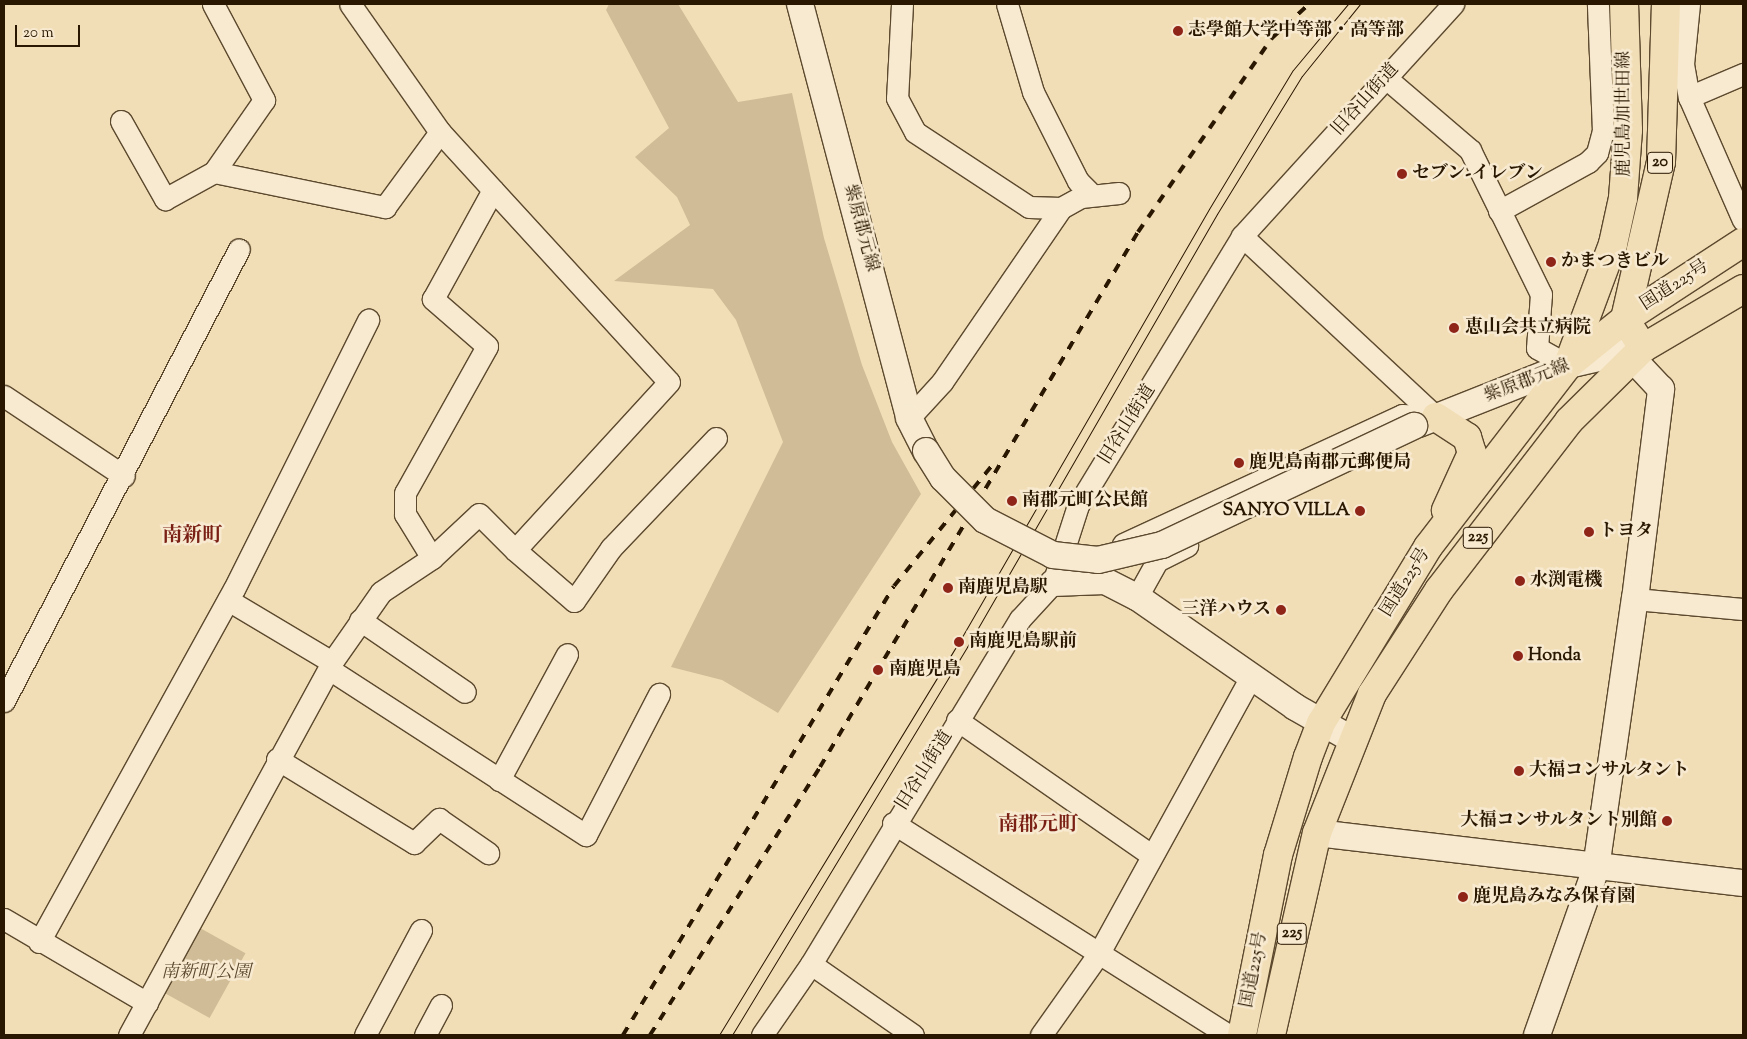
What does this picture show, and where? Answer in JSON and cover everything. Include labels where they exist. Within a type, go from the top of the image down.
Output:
[{"type":"main road","name":"鹿児島加世田線","points":[[1568,365],[1613,244],[1623,198],[1628,130],[1624,4]]},
{"type":"main road","name":"鹿児島加世田線","points":[[1625,319],[1661,162],[1666,4]]},
{"type":"main road","name":"国道225号","points":[[1242,1035],[1278,855],[1321,723],[1428,547],[1568,365],[1625,319],[1743,242]]},
{"type":"main road","name":"国道225号","points":[[1271,1035],[1317,833],[1351,739],[1372,694],[1439,590],[1569,421],[1637,353],[1743,289]]},
{"type":"main road","points":[[1625,319],[1637,353]]},
{"type":"main road","name":"225","points":[[1425,421],[1467,437],[1472,453],[1428,547]]},
{"type":"street","points":[[121,121],[165,199],[214,172],[264,100],[213,4]]},
{"type":"street","points":[[350,4],[440,132],[669,382],[515,550]]},
{"type":"street","name":"紫原郡元線","points":[[800,4],[909,418],[943,478],[985,520],[1053,555],[1098,560],[1162,544],[1425,421],[1568,365],[1637,353]]},
{"type":"street","points":[[902,4],[897,98],[915,132],[1009,197],[1029,207],[1060,208],[1092,195],[1119,193]]},
{"type":"street","points":[[1007,4],[1033,92],[1078,181],[1092,195]]},
{"type":"street","name":"旧谷山街道","points":[[762,1035],[811,964],[893,823],[1020,619],[1053,583],[1078,505],[1242,236],[1453,4]]},
{"type":"street","points":[[1499,211],[1588,162],[1597,153],[1603,131],[1598,4]]},
{"type":"street","points":[[1689,4],[1683,64],[1689,98],[1743,220]]},
{"type":"street","points":[[1689,98],[1743,74]]},
{"type":"street","points":[[1386,78],[1470,150],[1541,294],[1537,348],[1568,365]]},
{"type":"street","points":[[214,172],[386,208],[440,132]]},
{"type":"street","points":[[432,558],[405,514],[405,493],[487,346],[433,299],[494,190]]},
{"type":"street","points":[[909,418],[942,382],[1060,208]]},
{"type":"street","points":[[1242,236],[1425,421]]},
{"type":"street","points":[[4,701],[124,476],[239,249]]},
{"type":"street","points":[[39,942],[228,600],[368,320]]},
{"type":"street","points":[[1538,1035],[1596,868],[1635,599],[1661,389],[1637,353]]},
{"type":"street","points":[[4,396],[124,476]]},
{"type":"street","points":[[1105,581],[1106,549],[1142,538],[1402,414],[1425,421]]},
{"type":"street","points":[[1137,597],[1157,561],[1421,434],[1425,421]]},
{"type":"street","points":[[129,1035],[277,759],[330,665],[380,592],[432,558],[479,514],[515,550],[574,601],[611,548],[716,438]]},
{"type":"street","points":[[1286,470],[1296,494]]},
{"type":"street","points":[[1053,583],[1105,581],[1137,597],[1321,723],[1351,739]]},
{"type":"street","points":[[1635,599],[1743,609]]},
{"type":"street","points":[[228,600],[330,665],[499,780],[586,835],[659,694]]},
{"type":"street","points":[[360,620],[465,692]]},
{"type":"street","points":[[499,780],[567,654]]},
{"type":"street","points":[[1041,1035],[1099,953],[1150,854],[1251,676]]},
{"type":"street","points":[[956,720],[1150,854]]},
{"type":"street","points":[[277,759],[414,843],[439,819],[488,853]]},
{"type":"street","points":[[893,823],[1228,1035]]},
{"type":"street","points":[[1317,833],[1596,868],[1743,883]]},
{"type":"street","points":[[4,918],[39,942],[147,1003]]},
{"type":"street","points":[[365,1035],[421,930]]},
{"type":"street","points":[[811,964],[913,1035]]},
{"type":"street","points":[[425,1035],[441,1005]]},
{"type":"green space","points":[[609,4],[678,4],[738,102],[792,93],[824,238],[862,365],[892,442],[921,494],[778,713],[722,680],[671,667],[783,442],[736,320],[713,289],[614,281],[690,225],[677,197],[635,157],[669,128],[606,10]]},
{"type":"green space","name":"南新町公園","points":[[200,928],[245,953],[210,1018],[164,993]]},
{"type":"tram line","points":[[719,1035],[959,642],[1209,209],[1293,70],[1348,4]]},
{"type":"tram line","points":[[732,1035],[967,647],[1217,214],[1302,76],[1360,4]]},
{"type":"railway","points":[[650,1035],[820,767],[1138,232],[1272,38],[1309,4]]},
{"type":"railway","points":[[623,1035],[894,586],[993,464]]},
{"type":"place","name":"志學館大学中等部・高等部","points":[[1178,31]]},
{"type":"place","name":"セブン-イレブン","points":[[1402,174]]},
{"type":"place","name":"かまつきビル","points":[[1551,262]]},
{"type":"place","name":"恵山会共立病院","points":[[1454,328]]},
{"type":"place","name":"鹿児島南郡元郵便局","points":[[1239,463]]},
{"type":"place","name":"南郡元町公民館","points":[[1012,501]]},
{"type":"place","name":"SANYO VILLA","points":[[1360,511]]},
{"type":"place","name":"トヨタ","points":[[1589,532]]},
{"type":"place","name":"水渕電機","points":[[1520,581]]},
{"type":"place","name":"南鹿児島駅","points":[[948,588]]},
{"type":"place","name":"三洋ハウス","points":[[1281,610]]},
{"type":"place","name":"南鹿児島駅前","points":[[959,642]]},
{"type":"place","name":"Honda","points":[[1518,656]]},
{"type":"place","name":"南鹿児島","points":[[878,670]]},
{"type":"place","name":"大福コンサルタント","points":[[1519,771]]},
{"type":"place","name":"大福コンサルタント別館","points":[[1667,821]]},
{"type":"place","name":"鹿児島みなみ保育園","points":[[1463,897]]},
{"type":"district","name":"南新町","points":[[192,536]]},
{"type":"district","name":"南郡元町","points":[[1038,825]]}]
